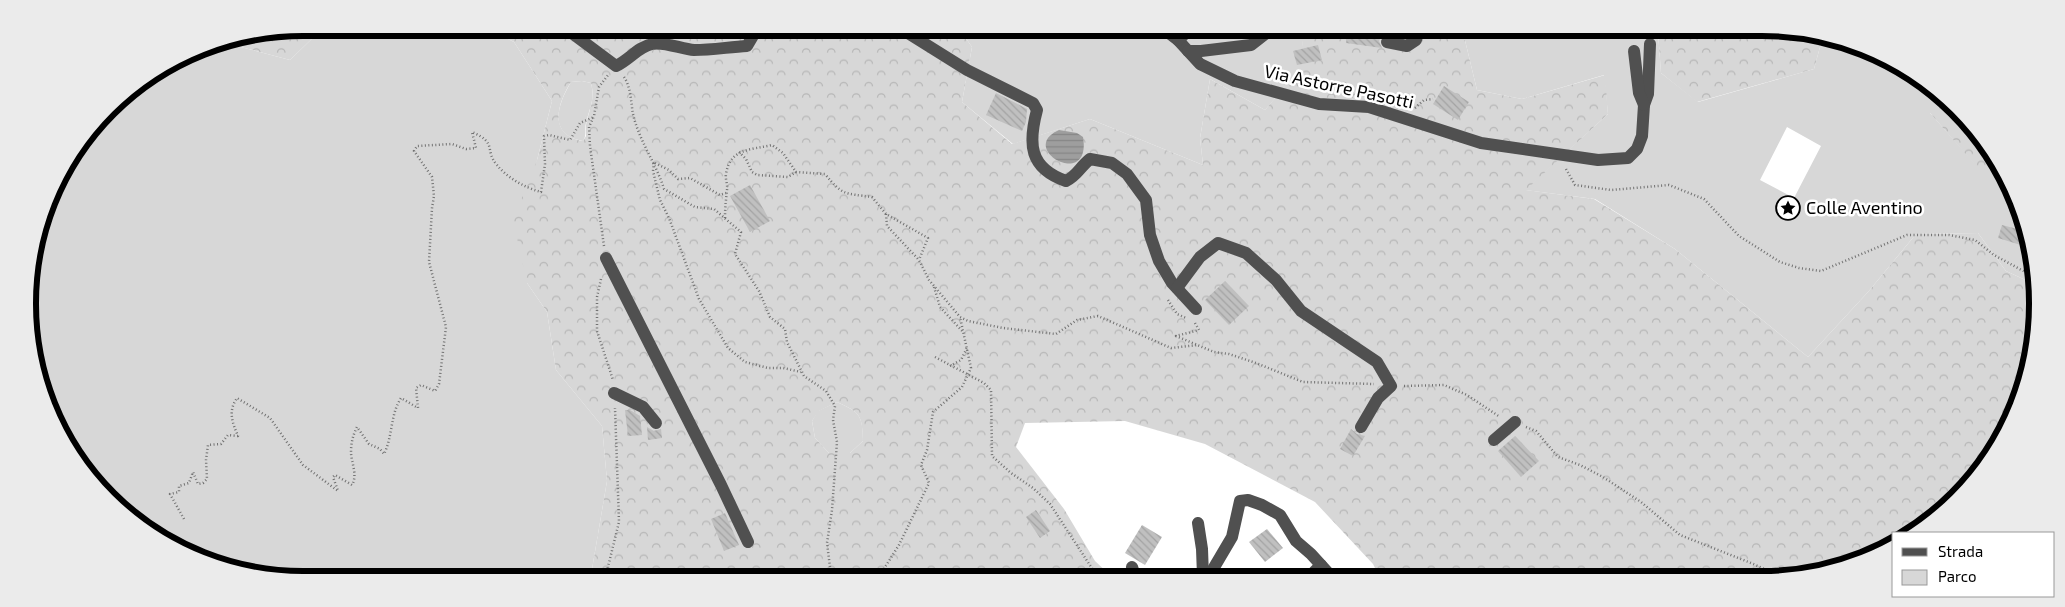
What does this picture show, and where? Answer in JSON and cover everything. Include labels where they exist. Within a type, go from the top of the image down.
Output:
[{"type":"street","points":[[575,36],[616,66],[629,59],[638,50],[653,43],[691,50],[712,50],[747,46],[753,36]]},
{"type":"street","points":[[912,36],[966,70],[1033,103],[1037,110],[1031,139],[1033,153],[1045,169],[1058,178],[1066,182],[1076,176],[1079,168],[1090,159],[1112,163],[1127,174],[1146,200],[1151,241],[1171,291],[1196,309]]},
{"type":"street","name":"Via Astorre Pasotti","points":[[1173,36],[1200,64],[1235,81],[1319,104],[1369,107],[1482,143],[1598,160],[1628,158],[1637,149],[1642,136],[1644,105]]},
{"type":"street","points":[[1178,40],[1182,36]]},
{"type":"street","points":[[1188,51],[1251,45],[1263,36]]},
{"type":"street","points":[[1387,42],[1407,46],[1416,40],[1417,36]]},
{"type":"street","points":[[1644,105],[1648,94],[1650,44]]},
{"type":"street","points":[[1634,50],[1639,94],[1644,105]]},
{"type":"street","points":[[1171,291],[1200,257],[1218,244],[1246,253],[1276,280],[1301,312],[1378,362],[1391,386],[1378,398],[1361,427]]},
{"type":"street","points":[[606,258],[748,542]]},
{"type":"street","points":[[614,393],[643,406],[656,424]]},
{"type":"street","points":[[1494,440],[1514,422]]},
{"type":"street","points":[[1212,571],[1232,537],[1240,501],[1248,500],[1280,515],[1296,541],[1326,571]]},
{"type":"street","points":[[1198,524],[1203,571]]},
{"type":"street","points":[[1315,571],[1321,565]]},
{"type":"path","points":[[607,571],[619,522],[614,393],[612,376],[598,331],[597,297],[606,258],[590,146],[589,126],[594,117],[599,86],[616,66],[626,80],[638,133],[654,163],[664,189],[695,207],[714,209],[741,232],[735,254],[759,291],[770,317],[785,329],[787,342],[801,372],[826,391],[835,406],[833,420],[837,442],[832,510],[827,543],[830,571]]},
{"type":"path","points":[[184,519],[170,494],[179,492],[179,486],[189,483],[193,472],[198,484],[203,483],[207,479],[206,460],[208,445],[221,444],[228,435],[238,436],[232,421],[231,406],[237,398],[270,418],[303,465],[338,491],[333,477],[335,474],[352,485],[355,480],[351,452],[353,435],[357,427],[369,444],[380,449],[384,454],[390,443],[396,405],[401,398],[418,408],[416,388],[421,384],[436,391],[439,384],[446,327],[429,262],[434,196],[432,177],[414,150],[417,146],[452,144],[466,149],[476,148],[472,132],[483,137],[489,144],[496,164],[514,180],[542,192],[545,164],[544,136],[549,134],[570,140],[580,123],[594,117]]},
{"type":"path","points":[[725,218],[726,175],[730,160],[739,152],[772,145],[783,153],[796,172]]},
{"type":"path","points":[[739,152],[746,159],[752,172],[757,175],[788,177],[796,172],[825,174],[837,189],[843,193],[872,197],[886,214],[928,238],[918,260]]},
{"type":"path","points":[[654,163],[669,170],[678,179],[690,178],[720,195],[726,193]]},
{"type":"path","points":[[654,163],[654,179],[660,200],[669,218],[700,299],[728,348],[745,362],[768,368],[783,368],[801,372]]},
{"type":"path","points":[[1563,163],[1575,185],[1611,190],[1669,185],[1704,199],[1739,236],[1780,262],[1799,268],[1821,271],[1907,235],[1949,235],[1975,240],[1994,255],[2026,273]]},
{"type":"path","points":[[886,214],[887,226],[918,260],[933,286],[960,317],[968,321],[1003,328],[1056,334],[1077,320],[1098,316],[1171,348],[1200,345]]},
{"type":"path","points":[[933,286],[940,308],[964,333]]},
{"type":"path","points":[[1171,291],[1177,314],[1186,319]]},
{"type":"path","points":[[883,571],[899,545],[929,483],[921,465],[927,450],[933,412],[962,387],[971,368],[960,317]]},
{"type":"path","points":[[1195,323],[1199,330],[1176,336],[1214,352],[1230,354],[1303,382],[1391,386],[1444,386],[1467,395],[1501,418],[1536,431],[1558,457],[1603,477],[1641,502],[1680,535],[1768,571]]},
{"type":"path","points":[[950,366],[961,360],[967,347]]},
{"type":"path","points":[[935,357],[984,383],[991,390],[992,456],[1050,504],[1094,571]]},
{"type":"green space","points":[[315,36],[502,36],[514,42],[552,101],[537,160],[527,283],[547,312],[556,370],[602,426],[607,481],[592,571],[304,571],[251,566],[234,562],[185,543],[141,516],[103,480],[91,466],[72,437],[57,406],[45,373],[41,356],[36,304],[41,251],[45,234],[57,201],[72,170],[91,141],[127,103],[155,81],[185,64],[234,45],[290,60]]},
{"type":"green space","points":[[315,36],[290,60],[234,45],[286,37]]},
{"type":"green space","points":[[502,36],[964,36],[972,47],[962,102],[1012,144],[1090,119],[1203,165],[1200,138],[1210,79],[1265,110],[1299,69],[1303,36],[1464,36],[1477,90],[1522,99],[1605,75],[1608,114],[1526,190],[1594,199],[1675,249],[1808,357],[1868,292],[1916,234],[1978,233],[2006,271],[2027,281],[2029,304],[2024,356],[2015,389],[1993,437],[1974,466],[1938,504],[1910,526],[1900,532],[1892,532],[1892,537],[1880,543],[1847,557],[1814,566],[1762,571],[1376,571],[1373,564],[1315,502],[1205,444],[1125,421],[1025,423],[1016,447],[1064,509],[1095,561],[1106,571],[592,571],[607,481],[602,426],[556,370],[547,312],[527,283],[513,220],[537,160],[552,101],[514,42]],"holes":[[[582,81],[591,83],[592,98],[586,123],[586,136],[583,141],[572,138],[564,132],[560,125],[559,109],[571,82]],[[837,402],[856,412],[861,420],[863,441],[850,453],[829,453],[815,438],[812,421],[819,411]]]},
{"type":"green space","points":[[964,36],[1303,36],[1300,69],[1265,110],[1210,79],[1200,138],[1203,165],[1090,119],[1013,144],[962,102],[972,47]]},
{"type":"green space","points":[[1464,36],[1658,36],[1661,73],[1698,102],[1814,69],[1821,43],[1847,50],[1880,64],[1924,91],[1930,96],[1930,113],[1976,165],[1990,165],[2015,218],[2024,251],[2027,281],[2006,271],[1978,233],[1916,234],[1868,292],[1808,357],[1675,249],[1595,199],[1525,190],[1608,114],[1604,75],[1522,99],[1477,90]],"holes":[[[1787,127],[1821,146],[1794,198],[1760,180]]]},
{"type":"green space","points":[[1658,36],[1762,36],[1821,43],[1814,69],[1697,102],[1661,73]]},
{"type":"green space","points":[[582,81],[591,83],[592,90],[591,107],[583,141],[572,138],[564,132],[560,126],[559,118],[562,100],[571,82]]},
{"type":"green space","points":[[1930,96],[1962,127],[1990,165],[1976,166],[1930,113]]},
{"type":"green space","points":[[837,402],[856,412],[861,420],[863,441],[850,453],[829,453],[815,438],[812,421],[818,411]]},
{"type":"shaded area","points":[[1059,130],[1077,133],[1083,137],[1083,153],[1077,161],[1068,164],[1058,161],[1050,155],[1046,147],[1048,138]]},
{"type":"building","points":[[1347,36],[1382,36],[1379,41],[1382,48],[1346,43]]},
{"type":"building","points":[[1318,45],[1322,60],[1297,65],[1293,51]]},
{"type":"building","points":[[1444,86],[1469,102],[1458,120],[1433,104]]},
{"type":"building","points":[[996,93],[1027,109],[1026,122],[1022,131],[986,115]]},
{"type":"building","points":[[750,185],[770,221],[750,232],[730,196]]},
{"type":"building","points":[[2002,225],[2019,229],[2023,246],[1998,238]]},
{"type":"building","points":[[1225,281],[1249,306],[1229,325],[1205,300]]},
{"type":"building","points":[[625,410],[630,410],[640,416],[642,435],[628,436]]},
{"type":"building","points":[[647,427],[654,431],[661,429],[662,438],[648,440]]},
{"type":"building","points":[[1351,429],[1357,434],[1365,436],[1353,456],[1340,449]]},
{"type":"building","points":[[1515,436],[1539,461],[1521,477],[1498,451]]},
{"type":"building","points":[[1036,510],[1050,531],[1040,538],[1026,517]]},
{"type":"building","points":[[725,513],[739,545],[724,551],[711,519]]},
{"type":"building","points":[[1142,525],[1162,537],[1145,565],[1125,553]]},
{"type":"building","points":[[1267,529],[1283,548],[1265,562],[1249,542]]},
{"type":"place","name":"Colle Aventino","points":[[1788,208]]}]
